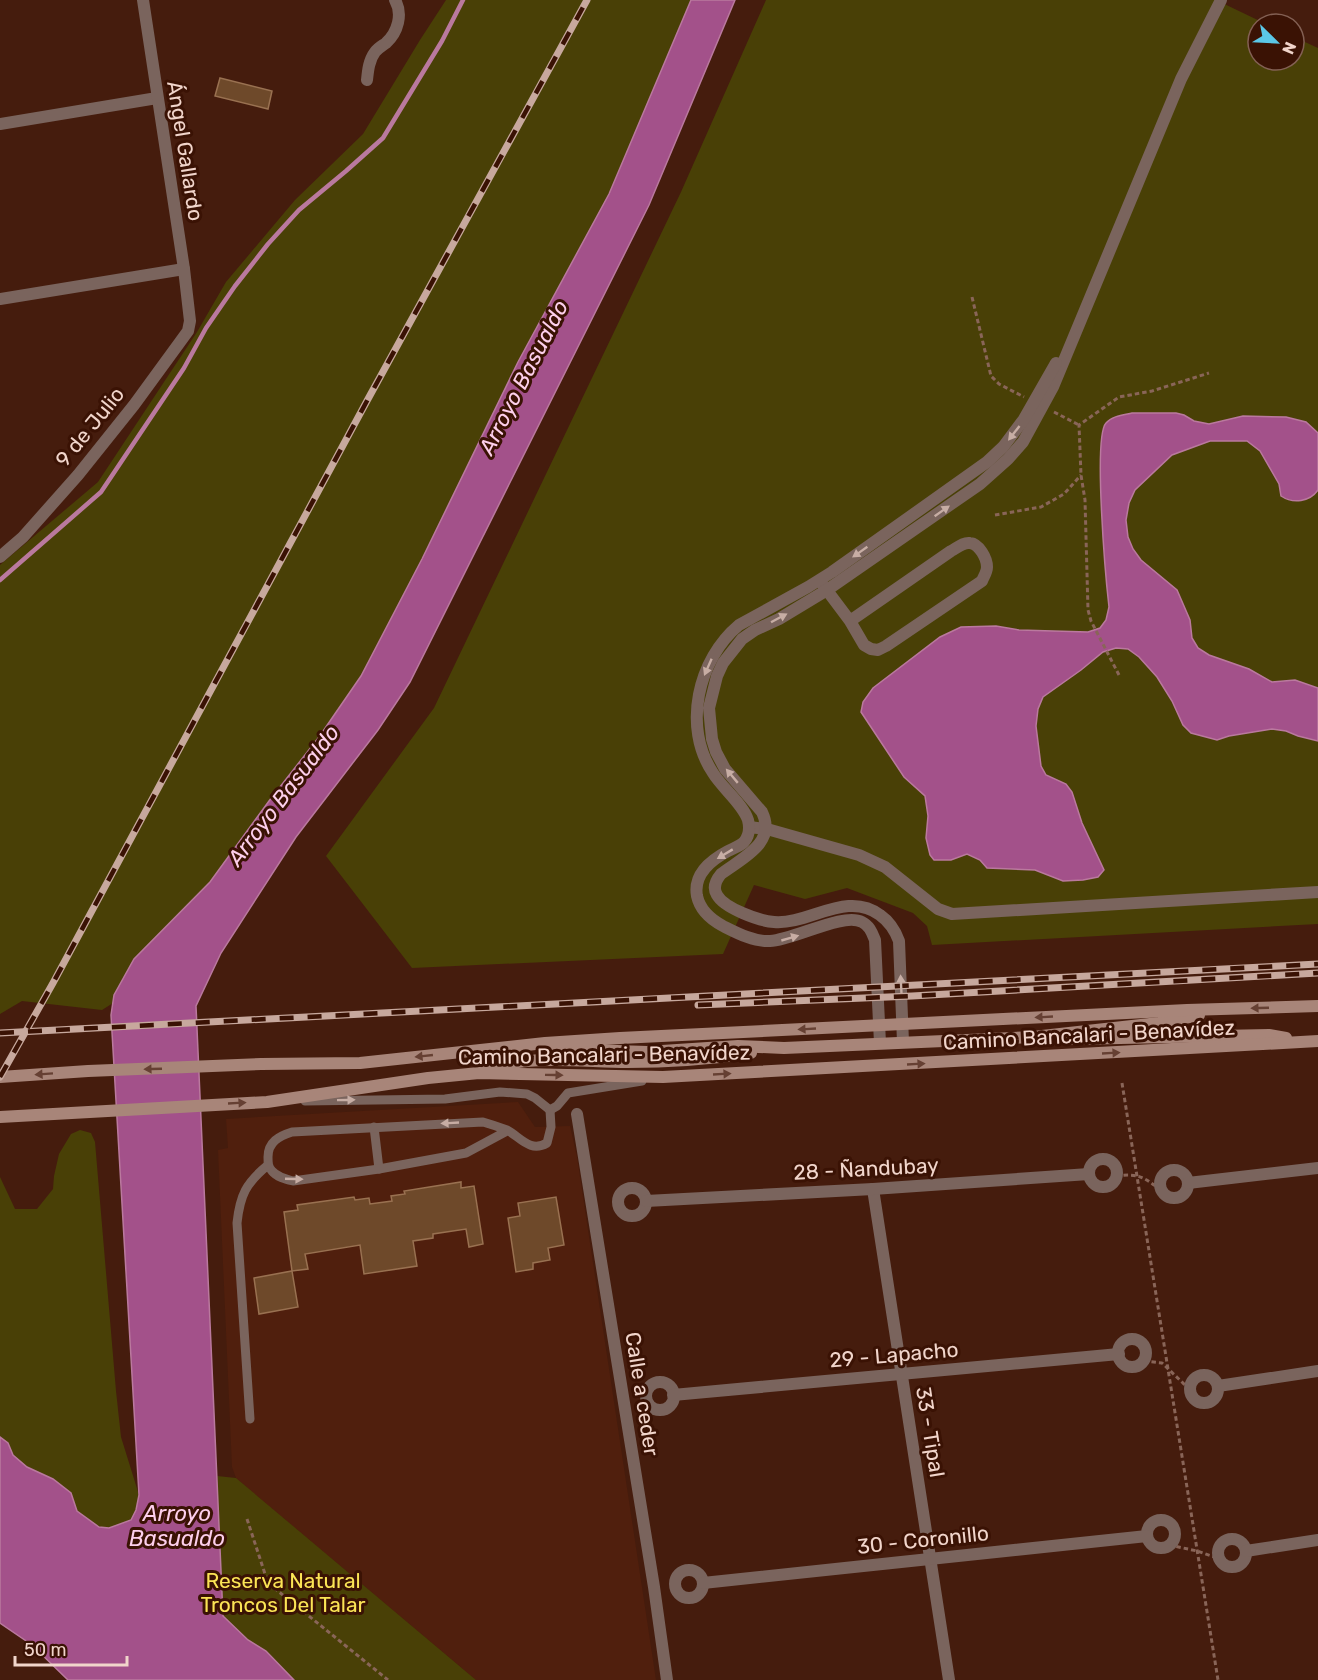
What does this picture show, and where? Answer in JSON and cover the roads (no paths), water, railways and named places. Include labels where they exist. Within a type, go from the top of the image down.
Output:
[{"type":"main road","name":"Camino Bancalari - Benavídez","points":[[0,1077],[211,1066],[360,1063],[497,1048],[620,1038],[1232,1008],[1318,1006]]},
{"type":"main road","points":[[479,1073],[496,1066],[516,1062],[659,1062],[697,1060],[784,1048],[1033,1037],[1159,1023],[1232,1008]]},
{"type":"main road","points":[[1033,1037],[1074,1040],[1269,1035],[1315,1042]]},
{"type":"main road","name":"Camino Bancalari - Benavídez","points":[[0,1117],[267,1102],[428,1078],[479,1073],[663,1077],[1315,1042]]},
{"type":"main road","points":[[497,1048],[647,1052],[738,1046],[784,1048]]},
{"type":"street","name":"Ángel Gallardo","points":[[143,0],[190,308]]},
{"type":"street","points":[[367,80],[374,53],[394,35],[397,28],[399,6],[395,0]]},
{"type":"street","points":[[880,1043],[875,940],[867,925],[850,919],[780,940],[764,941],[746,936],[711,919],[702,908],[696,890],[703,870],[719,857],[742,844],[749,827],[745,813],[711,772],[701,749],[697,734],[697,719],[698,696],[704,675],[717,649],[729,633],[754,615],[819,580],[987,462],[1053,387],[1181,80],[1221,0]]},
{"type":"street","points":[[0,124],[157,98]]},
{"type":"street","points":[[0,299],[184,269]]},
{"type":"street","name":"9 de Julio","points":[[0,557],[23,537],[78,475],[134,405],[188,331],[190,308]]},
{"type":"street","points":[[903,1042],[899,941],[888,922],[871,910],[853,907],[836,908],[788,922],[775,922],[754,918],[732,908],[717,896],[714,888],[716,879],[756,848],[763,840],[767,829],[766,819],[762,812],[726,769],[716,752],[710,725],[709,708],[712,693],[723,663],[742,639],[827,590],[980,484],[1023,442],[1038,404]]},
{"type":"street","points":[[819,580],[850,621],[864,645],[878,650],[982,581],[987,569],[981,550],[974,544],[965,543],[850,621]]},
{"type":"street","points":[[749,827],[767,829],[859,855],[885,867],[938,909],[952,914],[1318,892]]},
{"type":"street","points":[[746,936],[754,918]]},
{"type":"street","name":"Calle a ceder","points":[[577,1114],[654,1587],[666,1680]]},
{"type":"street","points":[[1104,1159],[1113,1163],[1116,1176],[1112,1184],[1100,1187],[1092,1182],[1089,1174],[1095,1162],[1104,1159]]},
{"type":"street","points":[[1188,1183],[1318,1168]]},
{"type":"street","points":[[1173,1170],[1185,1176],[1188,1183],[1185,1193],[1177,1198],[1168,1197],[1161,1190],[1160,1181],[1165,1174],[1173,1170]]},
{"type":"street","name":"28 - Ñandubay","points":[[646,1201],[873,1189],[1089,1174]]},
{"type":"street","name":"33 - Tipal","points":[[873,1189],[949,1680]]},
{"type":"street","points":[[1127,1340],[1136,1340],[1140,1341],[1145,1348],[1146,1357],[1136,1367],[1131,1367],[1123,1363],[1119,1354],[1123,1343],[1127,1340]]},
{"type":"street","name":"29 - Lapacho","points":[[673,1395],[1119,1354]]},
{"type":"street","points":[[1218,1386],[1318,1371]]},
{"type":"street","points":[[1201,1375],[1210,1376],[1218,1386],[1216,1396],[1204,1403],[1195,1399],[1190,1391],[1194,1379],[1201,1375]]},
{"type":"street","points":[[1159,1520],[1171,1524],[1175,1532],[1172,1542],[1160,1548],[1151,1544],[1147,1536],[1151,1524],[1159,1520]]},
{"type":"street","name":"30 - Coronillo","points":[[703,1583],[1147,1536]]},
{"type":"street","points":[[1228,1540],[1242,1542],[1246,1551],[1242,1563],[1235,1567],[1226,1565],[1220,1560],[1219,1551],[1228,1540]]},
{"type":"street","points":[[1246,1551],[1318,1540]]},
{"type":"lane","points":[[550,1110],[557,1106],[568,1093],[663,1077]]},
{"type":"lane","points":[[267,1102],[445,1099],[500,1092],[527,1094],[550,1110],[551,1127],[547,1143],[541,1147],[528,1145],[507,1131],[483,1122],[292,1132],[274,1141],[268,1152],[268,1165],[281,1178],[293,1181],[379,1169],[466,1153],[507,1131]]},
{"type":"lane","points":[[374,1127],[379,1169]]},
{"type":"lane","points":[[250,1419],[237,1223],[244,1192],[253,1178],[268,1165]]},
{"type":"water","name":"Arroyo Basualdo","points":[[691,0],[735,0],[649,205],[410,682],[378,730],[296,837],[221,953],[196,1006],[223,1616],[248,1640],[266,1651],[294,1680],[68,1680],[32,1645],[0,1623],[0,1437],[8,1443],[13,1455],[27,1467],[53,1479],[71,1493],[77,1511],[99,1527],[109,1528],[131,1520],[139,1495],[111,1015],[114,995],[134,959],[210,882],[319,737],[361,676],[422,559],[518,362],[609,194]]},
{"type":"water","points":[[1132,413],[1176,413],[1194,421],[1209,424],[1243,416],[1286,417],[1306,422],[1318,433],[1318,490],[1311,497],[1296,501],[1281,496],[1279,484],[1260,451],[1247,441],[1210,441],[1172,455],[1135,490],[1129,503],[1126,520],[1128,537],[1141,560],[1177,590],[1190,620],[1192,638],[1198,648],[1209,655],[1249,669],[1272,682],[1295,680],[1318,688],[1318,741],[1272,729],[1217,740],[1191,733],[1183,725],[1157,677],[1139,657],[1128,649],[1116,648],[1103,652],[1043,697],[1038,709],[1036,726],[1041,766],[1046,775],[1066,784],[1072,792],[1082,823],[1104,870],[1098,877],[1063,881],[1035,870],[987,868],[980,860],[967,854],[951,860],[934,860],[930,855],[926,838],[928,816],[925,796],[904,777],[861,712],[863,702],[873,688],[940,637],[961,627],[996,626],[1019,630],[1088,632],[1100,628],[1106,620],[1109,607],[1100,481],[1102,434],[1108,421]]},
{"type":"waterway","points":[[0,580],[101,492],[184,368],[206,328],[268,244],[299,210],[383,138],[442,41],[463,0]]},
{"type":"railway","points":[[0,1077],[587,0]]},
{"type":"railway","points":[[0,1033],[1318,964]]},
{"type":"railway","points":[[698,1005],[912,996],[1318,973]]},
{"type":"park label","name":"Reserva Natural Troncos Del Talar","points":[[283,1593]]}]
